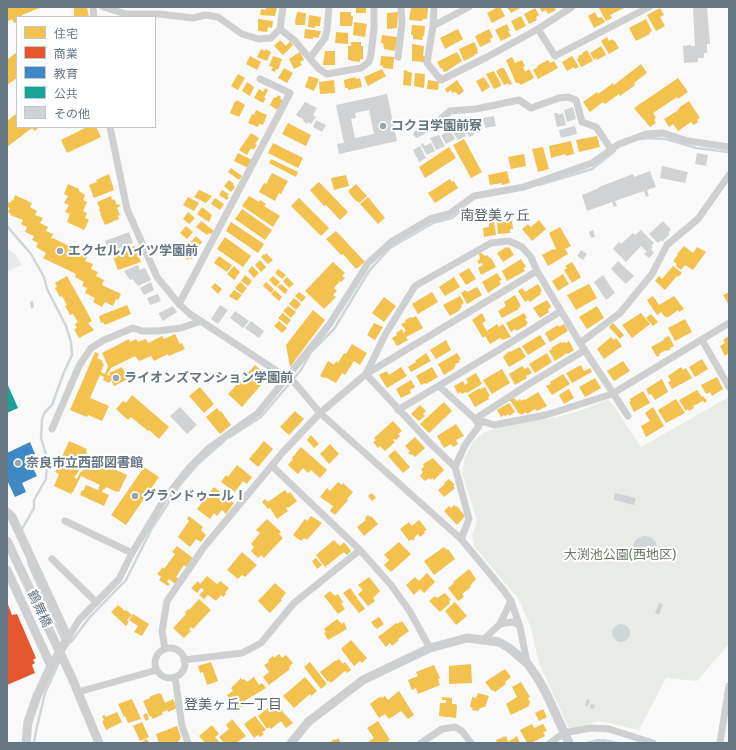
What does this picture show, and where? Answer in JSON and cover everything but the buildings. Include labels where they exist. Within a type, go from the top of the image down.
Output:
[{"type":"street","points":[[103,7],[126,14],[160,14],[193,18],[205,16],[218,17],[242,34],[259,39],[270,38],[280,29],[283,7]]},
{"type":"street","points":[[310,58],[325,38],[329,7]]},
{"type":"street","points":[[280,29],[294,40],[318,69],[327,74],[361,68],[369,62],[371,54],[374,28],[374,7]]},
{"type":"street","points":[[398,57],[402,23],[401,7]]},
{"type":"street","points":[[434,7],[433,26],[427,63],[441,80],[487,57],[572,7]]},
{"type":"street","points":[[433,26],[469,7]]},
{"type":"street","points":[[538,28],[555,56],[648,7]]},
{"type":"street","points":[[179,304],[290,93],[260,79]]},
{"type":"street","points":[[417,134],[435,124],[450,111],[476,109],[519,100],[530,108],[568,96],[576,100],[582,122],[596,127],[611,149]]},
{"type":"street","points":[[110,128],[127,209],[157,277],[179,304],[190,314],[290,380],[320,413],[461,539],[511,600],[520,627],[527,663]]},
{"type":"street","points":[[26,743],[28,722],[37,696],[51,666],[79,620],[119,579],[132,553],[165,498],[190,467],[209,448],[258,413],[290,380],[329,325],[368,263],[391,242],[430,219],[449,214],[474,196],[524,187],[592,163],[619,144],[646,134],[663,133],[688,142],[729,147]]},
{"type":"street","points":[[580,343],[620,314],[652,274],[667,245],[698,219],[729,175]]},
{"type":"street","points":[[366,374],[385,336],[415,286],[491,243],[509,241],[522,247],[531,257],[537,271],[580,343],[612,394],[628,416]]},
{"type":"street","points":[[165,649],[162,631],[167,601],[204,547],[272,466],[320,413],[366,374],[537,271]]},
{"type":"street","points":[[398,410],[561,311]]},
{"type":"street","points":[[52,429],[79,366],[91,348],[104,340],[133,328],[142,331],[158,331],[181,328],[201,321]]},
{"type":"street","points":[[439,386],[476,419],[494,425],[546,415],[612,394],[729,323]]},
{"type":"street","points":[[702,340],[729,387]]},
{"type":"street","points":[[476,419],[529,384],[585,350]]},
{"type":"street","points":[[366,374],[398,410],[455,467],[469,519],[461,539]]},
{"type":"street","points":[[455,467],[465,445],[479,426],[476,419]]},
{"type":"street","points":[[272,466],[360,550],[391,584],[409,610],[430,648]]},
{"type":"street","points":[[9,517],[25,548],[66,641]]},
{"type":"street","points":[[65,521],[132,553]]},
{"type":"street","name":"鶴舞橋","points":[[7,541],[72,678],[99,743]]},
{"type":"street","points":[[184,660],[242,653],[260,643],[294,603],[360,550]]},
{"type":"street","points":[[52,559],[96,602]]},
{"type":"street","points":[[7,570],[51,666]]},
{"type":"street","points":[[484,639],[500,624],[511,600]]},
{"type":"street","points":[[500,624],[512,622],[520,627]]},
{"type":"street","points":[[292,743],[308,722],[363,680],[430,648],[467,638],[499,642],[527,663],[546,693],[569,743]]},
{"type":"street","points":[[172,648],[177,650],[181,653],[184,660],[184,668],[175,677],[170,678],[163,676],[157,670],[155,663],[156,658],[165,649],[172,648]]},
{"type":"street","points":[[78,692],[157,670]]},
{"type":"street","points":[[175,677],[182,726],[188,743]]},
{"type":"street","points":[[720,743],[729,686]]},
{"type":"street","points":[[422,743],[442,729],[455,727],[462,731],[471,743]]},
{"type":"street","points":[[550,743],[564,733],[591,728],[609,729],[653,743]]},
{"type":"shaded area","points":[[7,248],[16,255],[22,265],[7,271]]},
{"type":"shaded area","points":[[645,536],[654,539],[657,548],[654,557],[645,560],[636,557],[633,548],[636,539]]},
{"type":"shaded area","points":[[621,624],[627,627],[630,633],[627,639],[621,642],[615,639],[612,633],[615,627]]},
{"type":"shaded area","points":[[597,739],[605,739],[623,743],[582,743]]},
{"type":"green space","name":"大渕池公園(西地区)","points":[[729,397],[729,644],[697,681],[666,678],[639,730],[600,721],[570,730],[539,663],[531,628],[519,600],[474,546],[472,536],[477,521],[462,473],[465,457],[473,442],[483,433],[502,426],[558,417],[582,410],[606,400],[611,402],[641,447]]},
{"type":"waterway","points":[[641,139],[666,139],[696,148],[729,152]]},
{"type":"waterway","points":[[539,185],[592,169],[615,151]]},
{"type":"waterway","points":[[230,437],[261,417],[301,370],[311,352],[334,329],[369,271],[390,248],[433,223],[452,218],[465,207]]},
{"type":"waterway","points":[[7,226],[31,254],[44,277],[47,289],[66,326],[71,342],[72,355],[52,405],[45,412],[42,419],[41,438],[47,458],[46,479],[34,500],[34,508],[22,531]]},
{"type":"waterway","points":[[71,642],[89,618],[126,580],[152,528],[180,485],[199,463],[224,441]]},
{"type":"waterway","points":[[28,560],[63,641]]},
{"type":"waterway","points":[[34,743],[45,693],[60,660]]},
{"type":"place","name":"コクヨ学園前寮","points":[[383,126]]},
{"type":"place","name":"エクセルハイツ学園前","points":[[60,251]]},
{"type":"place","name":"ライオンズマンション学園前","points":[[116,378]]},
{"type":"place","name":"奈良市立西部図書館","points":[[18,463]]},
{"type":"place","name":"グランドゥールⅠ","points":[[135,496]]},
{"type":"district","name":"南登美ヶ丘","points":[[495,216]]},
{"type":"district","name":"登美ヶ丘一丁目","points":[[233,705]]}]
